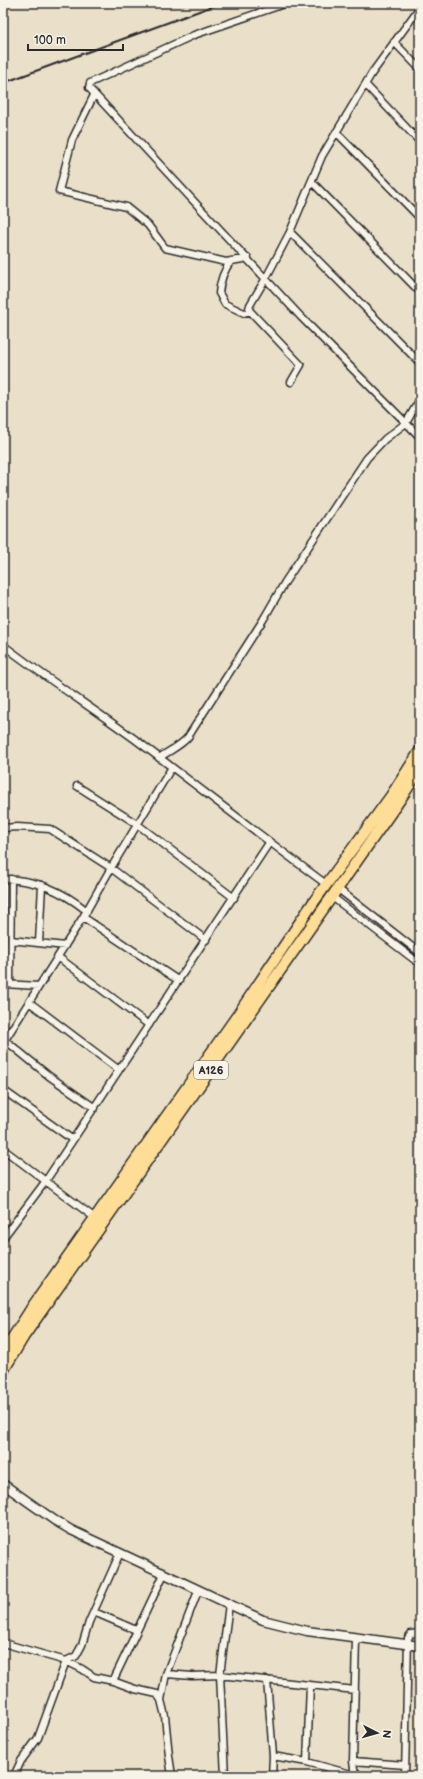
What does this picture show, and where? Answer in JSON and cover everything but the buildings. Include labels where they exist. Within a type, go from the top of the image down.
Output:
[{"type":"highway","name":"A126","points":[[3,1353],[26,1317],[241,1010],[326,884],[391,796],[420,751]]},
{"type":"highway","name":"A126","points":[[3,1372],[24,1336],[420,769]]},
{"type":"street","points":[[287,3],[194,35],[90,83],[89,88],[301,317],[420,437]]},
{"type":"street","points":[[291,382],[301,365],[250,311],[250,305],[290,232],[322,156],[394,42],[420,7]]},
{"type":"street","points":[[394,42],[420,69]]},
{"type":"street","points":[[366,85],[420,142]]},
{"type":"street","points":[[94,95],[72,140],[59,191],[126,207],[148,225],[165,248],[226,262],[248,258]]},
{"type":"street","points":[[336,132],[420,218]]},
{"type":"street","points":[[312,182],[420,292]]},
{"type":"street","points":[[290,232],[420,363]]},
{"type":"street","points":[[231,261],[222,278],[220,294],[225,304],[244,313],[250,311]]},
{"type":"street","points":[[159,758],[172,748],[184,742],[188,737],[263,620],[285,582],[367,458],[385,439],[406,423],[420,399]]},
{"type":"street","points":[[3,645],[172,767],[242,820],[269,843],[326,884]]},
{"type":"street","points":[[95,1108],[49,1076],[4,1041],[87,911],[172,767]]},
{"type":"street","points":[[77,786],[137,824],[234,898]]},
{"type":"street","points":[[3,828],[29,827],[50,829],[111,868],[206,940]]},
{"type":"street","points":[[3,1238],[45,1182],[95,1108],[149,1025],[180,981],[269,843]]},
{"type":"street","points":[[3,879],[11,879],[53,888],[67,896],[87,911]]},
{"type":"street","points":[[10,984],[12,940],[11,879]]},
{"type":"street","points":[[39,943],[42,885]]},
{"type":"street","points":[[337,888],[420,952]]},
{"type":"street","points":[[331,896],[420,964]]},
{"type":"street","points":[[83,917],[180,981]]},
{"type":"street","points":[[12,940],[65,946]]},
{"type":"street","points":[[58,957],[149,1025]]},
{"type":"street","points":[[3,984],[39,986]]},
{"type":"street","points":[[29,1002],[119,1070]]},
{"type":"street","points":[[3,1090],[73,1140]]},
{"type":"street","points":[[3,1149],[45,1182],[95,1218]]},
{"type":"street","points":[[3,1224],[9,1229]]},
{"type":"street","points":[[3,1484],[54,1520],[198,1591],[263,1620],[307,1631],[408,1646],[420,1646]]},
{"type":"street","points":[[14,1776],[21,1761],[38,1738],[66,1662],[76,1656],[82,1645],[89,1622],[120,1553]]},
{"type":"street","points":[[113,1681],[164,1574]]},
{"type":"street","points":[[161,1700],[166,1674],[198,1591]]},
{"type":"street","points":[[225,1776],[220,1675],[229,1604]]},
{"type":"street","points":[[94,1612],[136,1630]]},
{"type":"street","points":[[405,1776],[408,1638],[411,1634],[420,1633]]},
{"type":"street","points":[[356,1638],[353,1761],[354,1769],[358,1776]]},
{"type":"street","points":[[3,1643],[66,1662],[82,1669],[94,1677],[158,1694],[165,1716],[168,1756],[172,1776]]},
{"type":"street","points":[[166,1674],[192,1676],[220,1675],[355,1690]]},
{"type":"street","points":[[267,1680],[273,1756],[272,1776]]},
{"type":"street","points":[[307,1762],[310,1685]]},
{"type":"street","points":[[273,1756],[307,1762],[358,1776]]},
{"type":"street","points":[[353,1761],[405,1765]]},
{"type":"railway","points":[[3,83],[221,3]]}]
